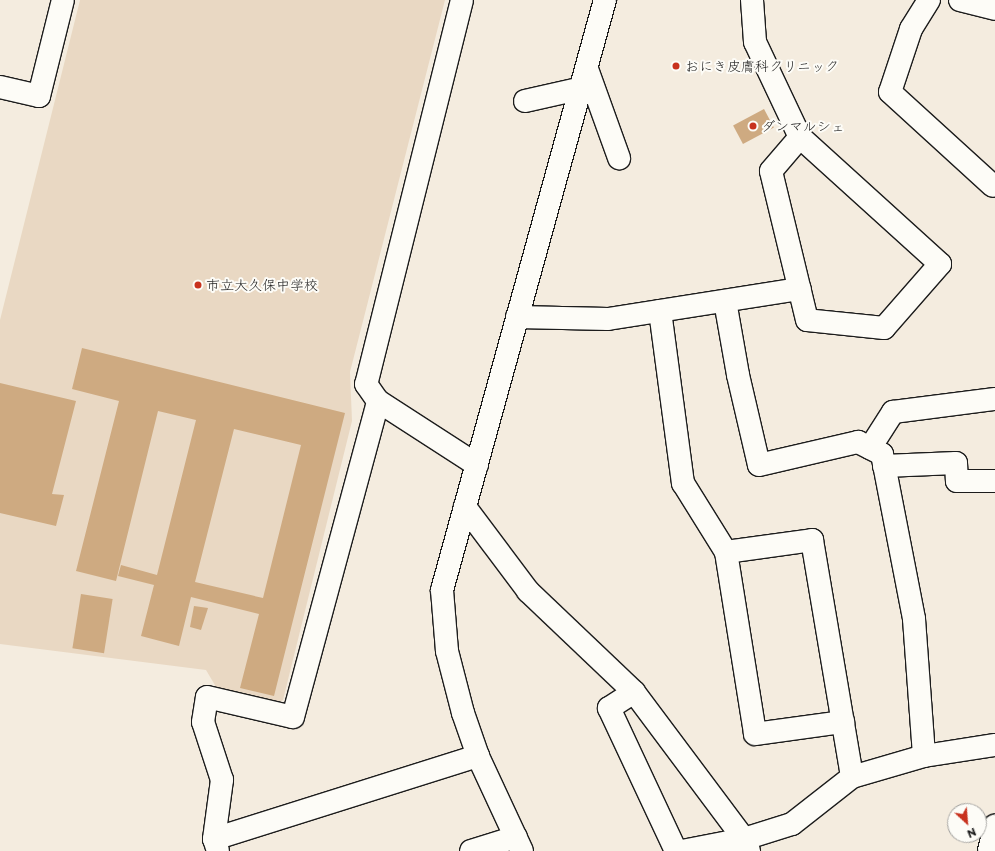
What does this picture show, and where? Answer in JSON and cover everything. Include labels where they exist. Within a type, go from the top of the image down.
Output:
[{"type":"street","points":[[0,87],[39,96],[63,0]]},
{"type":"street","points":[[462,0],[366,384],[378,401],[476,465]]},
{"type":"street","points":[[471,851],[519,844],[478,756],[447,651],[442,590],[605,0]]},
{"type":"street","points":[[752,0],[755,42],[800,136],[940,264],[884,328],[807,320],[771,171],[800,136]]},
{"type":"street","points":[[929,0],[911,29],[890,92],[993,186]]},
{"type":"street","points":[[960,0],[995,9]]},
{"type":"street","points":[[525,101],[584,79]]},
{"type":"street","points":[[584,79],[619,158]]},
{"type":"street","points":[[517,317],[608,319],[800,289]]},
{"type":"street","points":[[725,301],[738,374],[759,465],[858,442],[882,454],[914,619],[924,756]]},
{"type":"street","points":[[660,311],[683,483],[726,552],[755,734],[843,722]]},
{"type":"street","points":[[870,448],[894,412],[995,399]]},
{"type":"street","points":[[378,401],[293,717],[206,697],[203,722],[222,780],[216,845],[478,756]]},
{"type":"street","points":[[884,466],[956,463],[957,481],[995,481]]},
{"type":"street","points":[[465,507],[528,591],[634,692],[747,845]]},
{"type":"street","points":[[726,552],[812,540],[852,777]]},
{"type":"street","points":[[634,692],[609,708],[676,851]]},
{"type":"street","points":[[682,851],[747,845],[792,824],[852,777],[924,756],[995,745]]},
{"type":"street","points":[[989,851],[995,826]]},
{"type":"shaded area","points":[[80,0],[445,0],[350,372],[352,421],[283,700],[272,706],[219,692],[206,670],[0,644],[0,320]]},
{"type":"building","name":"ダンマルシェ","points":[[764,109],[774,128],[743,144],[733,125]]},
{"type":"building","points":[[82,348],[345,413],[274,696],[240,688],[259,614],[191,597],[179,646],[141,636],[154,585],[118,576],[121,565],[157,575],[196,420],[158,411],[116,581],[76,571],[119,401],[72,389]],"holes":[[[234,429],[301,445],[263,598],[195,582]]]},
{"type":"building","points":[[0,383],[76,401],[52,494],[64,495],[56,526],[0,513]]},
{"type":"building","points":[[81,594],[113,599],[104,653],[72,648]]},
{"type":"building","points":[[194,606],[208,608],[201,630],[190,627]]},
{"type":"place","name":"おにき皮膚科クリニック","points":[[676,66]]},
{"type":"place","name":"ダンマルシェ","points":[[753,126]]},
{"type":"place","name":"市立大久保中学校","points":[[198,285]]}]
